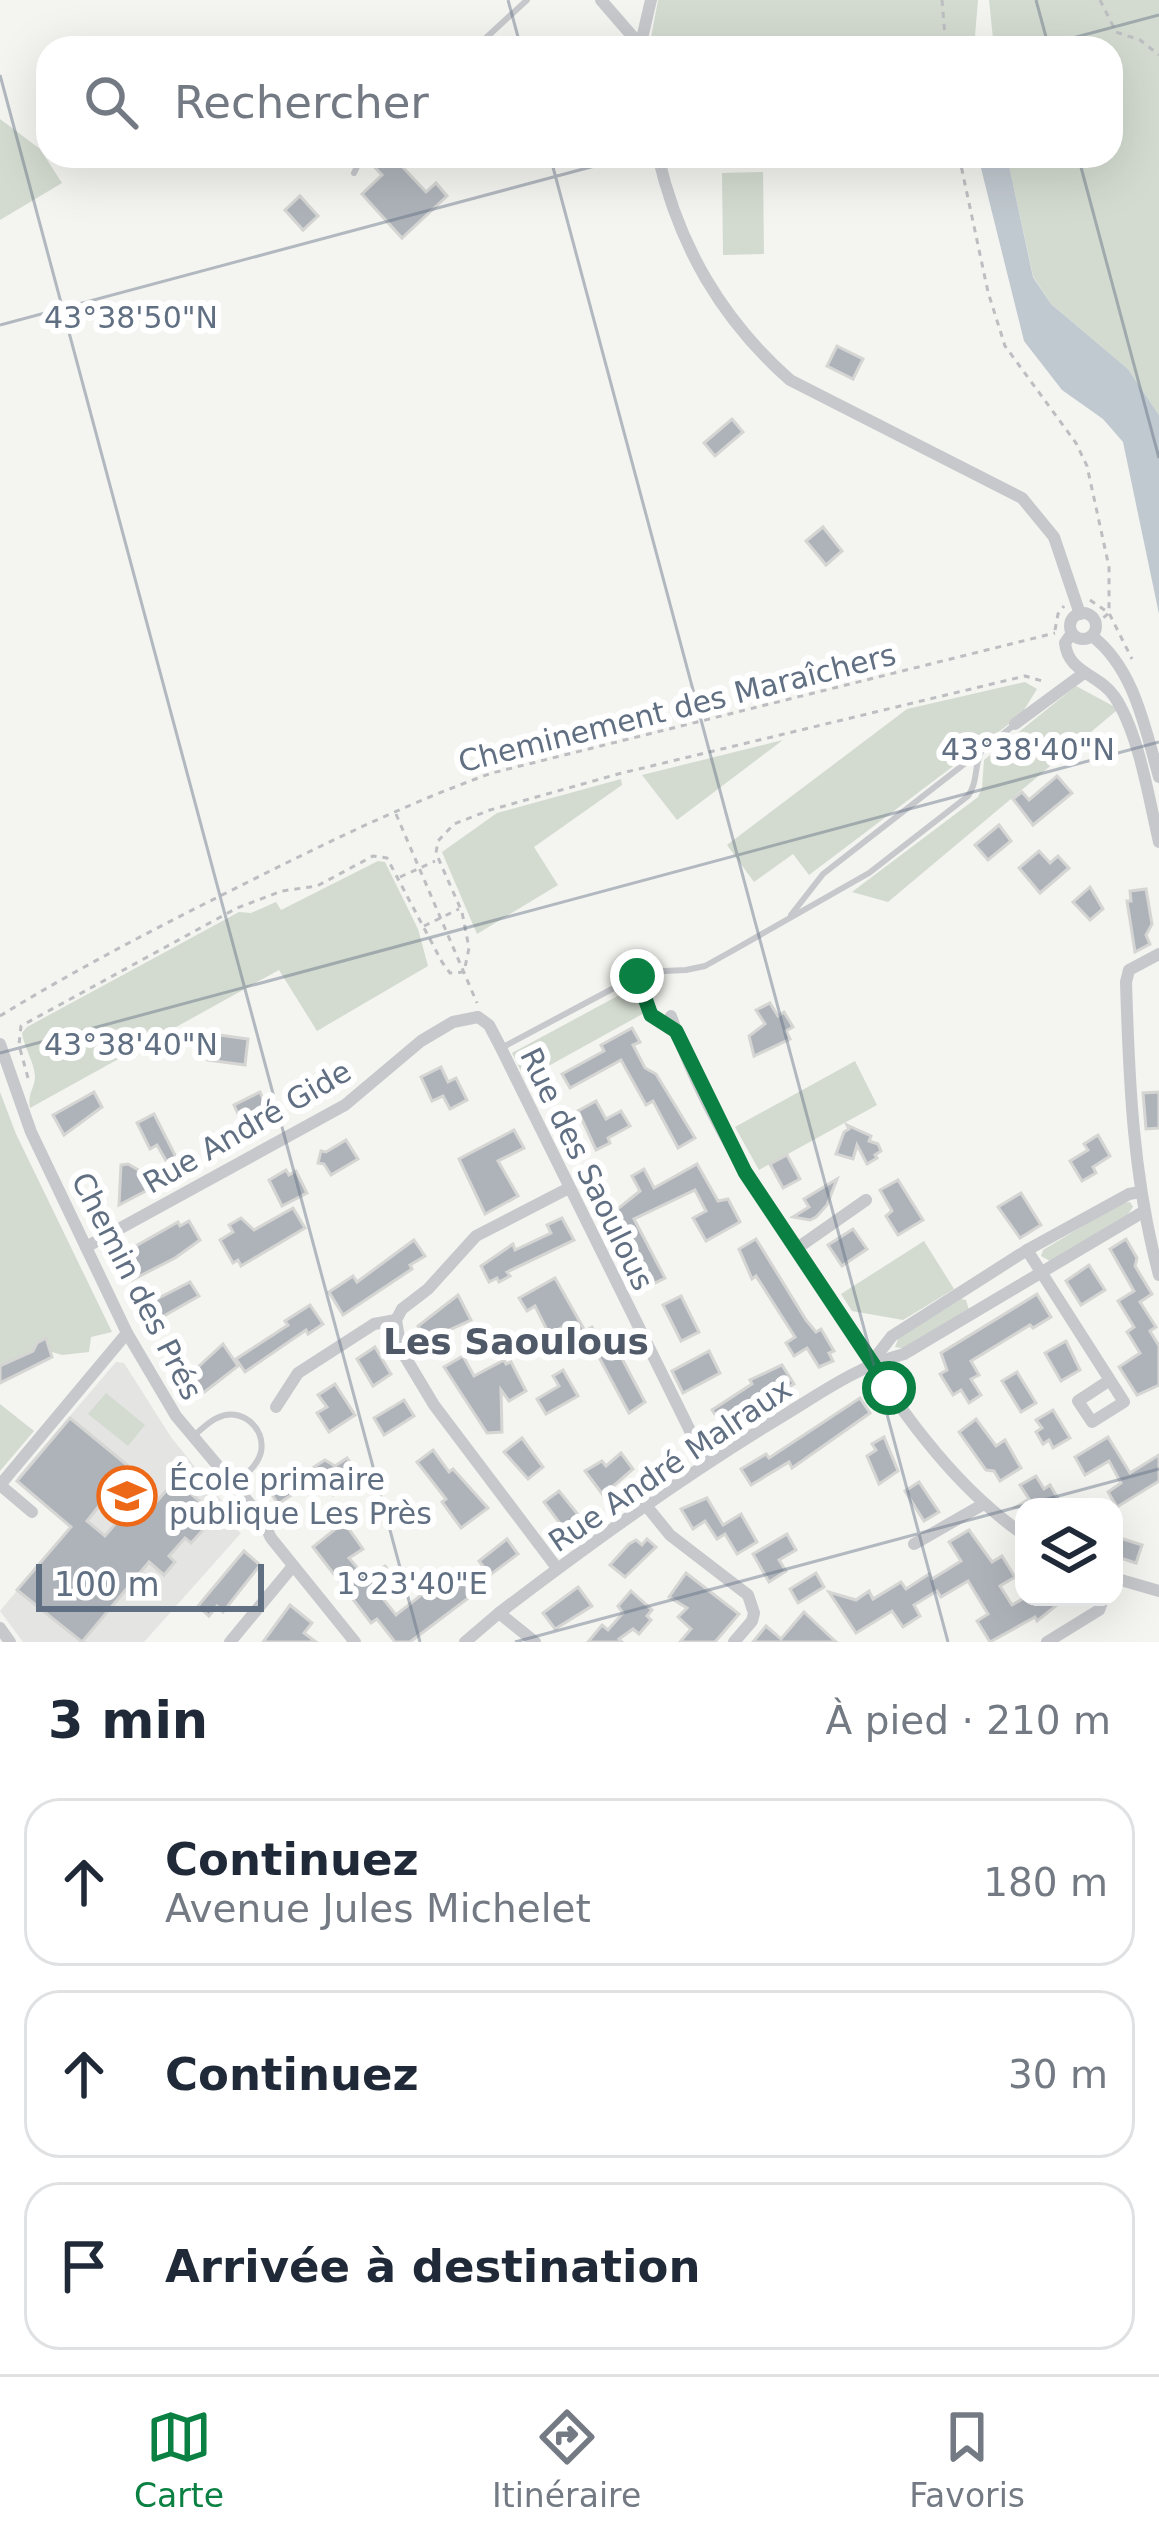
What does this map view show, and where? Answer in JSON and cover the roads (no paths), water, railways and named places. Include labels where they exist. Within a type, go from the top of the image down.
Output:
[{"type":"street","points":[[601,0],[632,36]]},
{"type":"street","points":[[642,36],[651,0]]},
{"type":"street","points":[[662,168],[700,270],[725,314],[767,360],[790,380],[1022,498],[1054,537],[1078,607],[1090,615],[1094,630],[1130,686],[1159,777]]},
{"type":"street","points":[[1078,607],[1064,636],[1067,657],[1104,683],[1125,717],[1159,842]]},
{"type":"street","points":[[1064,636],[1082,639],[1094,630]]},
{"type":"street","points":[[1015,724],[1084,673]]},
{"type":"street","points":[[1159,954],[1129,970],[1126,982],[1129,1085],[1140,1192],[1159,1275]]},
{"type":"street","points":[[671,1016],[745,1172],[871,1363],[925,1441],[982,1505],[1015,1529]]},
{"type":"street","name":"Rue des Saoulous","points":[[484,1021],[706,1462]]},
{"type":"street","name":"Rue André Gide","points":[[86,1247],[345,1105],[421,1041],[453,1022],[484,1021]]},
{"type":"street","name":"Chemin des Prés","points":[[0,1044],[16,1099],[86,1247],[127,1333],[176,1416],[355,1642]]},
{"type":"street","points":[[557,1568],[434,1405],[401,1350],[396,1320],[476,1236],[569,1188]]},
{"type":"street","points":[[871,1363],[892,1336],[1027,1250],[1140,1192]]},
{"type":"street","points":[[796,1249],[866,1200]]},
{"type":"street","points":[[871,1363],[904,1354],[1144,1212]]},
{"type":"street","points":[[1027,1250],[1110,1380]]},
{"type":"street","points":[[966,1289],[980,1308]]},
{"type":"street","points":[[276,1407],[298,1373],[374,1324],[396,1320]]},
{"type":"street","points":[[32,1512],[0,1485],[127,1333]]},
{"type":"street","name":"Rue André Malraux","points":[[465,1642],[644,1503],[871,1363]]},
{"type":"street","points":[[644,1503],[670,1535],[748,1595],[752,1622],[734,1642]]},
{"type":"street","points":[[914,1544],[982,1505]]},
{"type":"street","points":[[230,1642],[293,1566]]},
{"type":"street","points":[[1123,1581],[1159,1592]]},
{"type":"street","points":[[1047,1642],[1101,1606]]},
{"type":"street","points":[[500,1613],[535,1642]]},
{"type":"street","points":[[0,1628],[10,1642]]},
{"type":"lane","points":[[488,36],[527,0]]},
{"type":"lane","points":[[354,173],[356,168]]},
{"type":"lane","points":[[789,918],[820,879],[1015,724]]},
{"type":"lane","points":[[501,1048],[637,976],[705,966],[832,897],[968,796],[975,787],[975,765],[981,752]]},
{"type":"lane","points":[[820,879],[818,890],[832,897]]},
{"type":"lane","points":[[193,1436],[218,1417],[231,1414],[254,1425],[262,1448],[257,1462],[235,1486]]},
{"type":"place","name":"École primaire publique Les Près","points":[[127,1496]]},
{"type":"district","name":"Les Saoulous","points":[[516,1341]]}]
